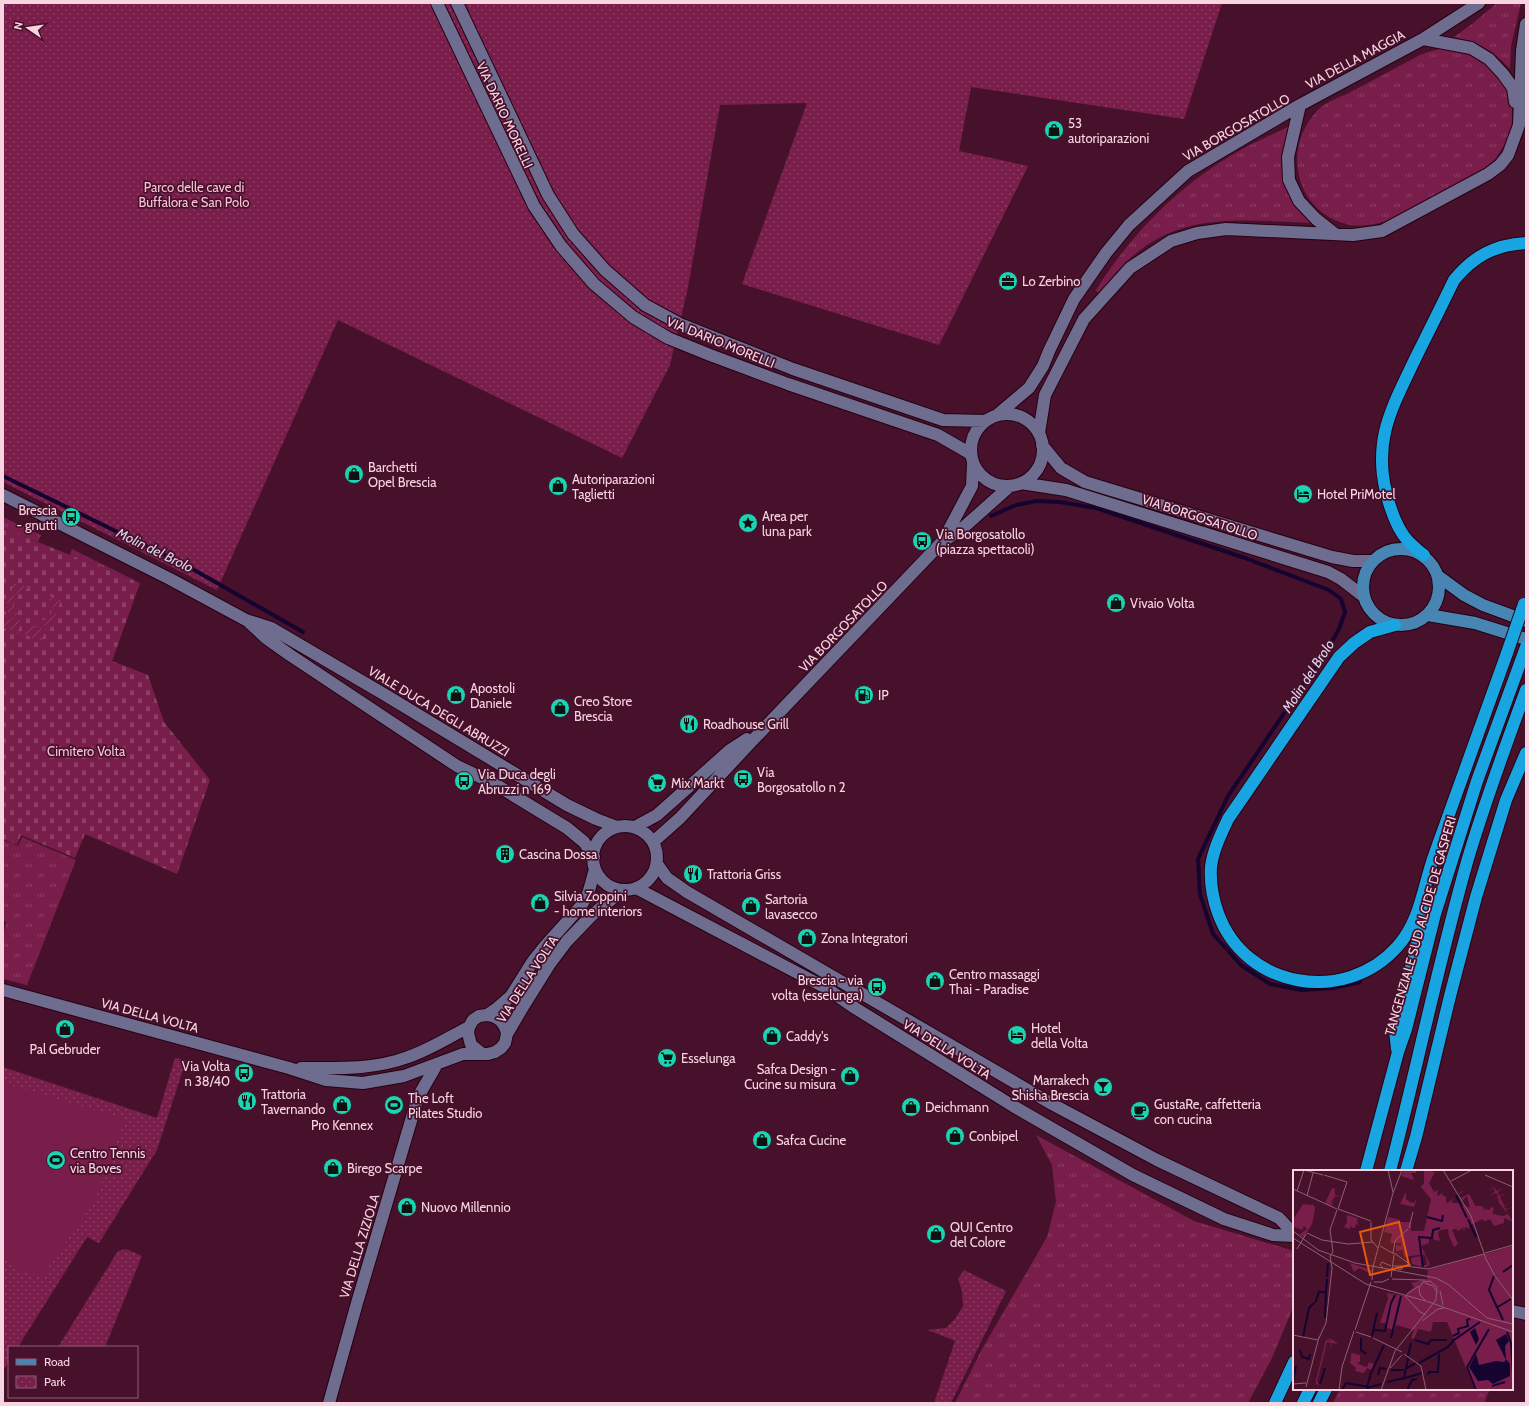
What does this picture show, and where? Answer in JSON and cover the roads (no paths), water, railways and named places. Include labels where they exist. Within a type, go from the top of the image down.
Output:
[{"type":"highway","points":[[1424,555],[1407,540],[1399,528],[1388,500],[1382,474],[1381,450],[1386,426],[1394,404],[1454,280],[1465,267],[1482,255],[1497,248],[1526,243]]},
{"type":"highway","points":[[1395,625],[1370,632],[1354,643],[1339,657],[1228,819],[1220,836],[1211,867],[1211,882],[1214,902],[1222,924],[1234,943],[1248,957],[1264,968],[1281,976],[1301,981],[1320,982],[1342,980],[1362,973],[1380,963],[1398,946],[1418,913],[1434,854],[1442,836],[1525,601]]},
{"type":"highway","name":"TANGENZIALE SUD ALCIDE DE GASPERI","points":[[1366,1170],[1398,1052],[1406,1029],[1435,914],[1477,781],[1526,648]]},
{"type":"highway","points":[[1390,1170],[1441,960],[1467,862],[1492,785],[1526,690]]},
{"type":"highway","points":[[1406,1170],[1416,1137],[1450,996],[1476,897],[1506,800],[1525,758]]},
{"type":"highway","points":[[1398,1052],[1395,1030],[1441,855],[1442,836]]},
{"type":"highway","points":[[1275,1403],[1293,1364]]},
{"type":"highway","points":[[1304,1403],[1310,1390]]},
{"type":"highway","points":[[1319,1403],[1326,1390]]},
{"type":"main road","name":"VIA DARIO MORELLI","points":[[437,3],[534,206],[561,246],[594,284],[633,317],[668,338],[788,384],[938,435],[972,459]]},
{"type":"main road","name":"VIA DARIO MORELLI","points":[[457,3],[548,195],[573,234],[605,270],[645,305],[680,324],[793,369],[943,420],[986,421]]},
{"type":"main road","name":"VIA DELLA MAGGIA","points":[[1300,105],[1423,39],[1479,3]]},
{"type":"main road","points":[[1039,433],[1031,423],[1021,417],[1009,414],[997,415],[986,421],[979,427],[971,445],[972,459],[979,474],[988,481],[999,485],[1016,484],[1031,476],[1038,468],[1042,457],[1042,445],[1039,433],[1045,395],[1084,319],[1130,268],[1171,241],[1197,233],[1226,229],[1354,235],[1382,232],[1488,174],[1500,165],[1508,155],[1519,125],[1522,51],[1526,24]]},
{"type":"main road","name":"VIA DELLA MAGGIA","points":[[1423,39],[1471,48],[1489,59],[1503,74],[1513,88],[1519,125]]},
{"type":"main road","name":"VIA BORGOSATOLLO","points":[[1300,105],[1288,157],[1290,180],[1299,201],[1316,219],[1335,234]]},
{"type":"main road","name":"VIA BORGOSATOLLO","points":[[997,415],[1029,388],[1043,366],[1074,299],[1128,225],[1188,170],[1300,105]]},
{"type":"main road","name":"VIA BORGOSATOLLO","points":[[1042,445],[1061,468],[1085,482],[1332,557],[1353,561],[1372,561]]},
{"type":"main road","name":"VIA BORGOSATOLLO","points":[[941,543],[972,486],[972,459]]},
{"type":"main road","name":"VIA BORGOSATOLLO","points":[[653,842],[680,818],[941,543],[964,527],[1016,484],[1066,490],[1328,572],[1341,579],[1363,596],[1375,615],[1384,622],[1395,625]]},
{"type":"main road","name":"VIALE DUCA DEGLI ABRUZZI","points":[[3,495],[170,579],[246,620],[271,628],[567,805],[617,827]]},
{"type":"main road","points":[[1363,596],[1362,587],[1367,569],[1372,561],[1383,552],[1397,548],[1411,549],[1424,555],[1438,576],[1440,587],[1434,607],[1428,615],[1418,622],[1406,625],[1395,625]]},
{"type":"main road","points":[[1438,576],[1464,595],[1483,605],[1526,621]]},
{"type":"main road","points":[[1428,615],[1475,623],[1526,639]]},
{"type":"main road","name":"VIALE DUCA DEGLI ABRUZZI","points":[[246,620],[266,638],[290,656],[457,766],[493,783],[567,828],[584,842],[594,863]]},
{"type":"main road","name":"VIA BORGOSATOLLO","points":[[635,827],[657,815],[730,750],[764,728]]},
{"type":"main road","points":[[594,863],[603,881],[623,890],[636,888],[650,879],[657,864],[656,849],[653,842],[642,831],[635,827],[617,827]]},
{"type":"main road","name":"VIA DELLA VOLTA","points":[[487,1015],[511,996],[533,961],[581,906],[588,894],[595,849],[598,842],[609,830],[617,827]]},
{"type":"main road","name":"VIA DELLA VOLTA","points":[[657,864],[668,878],[688,892],[923,1030],[1052,1104],[1157,1160],[1279,1218],[1293,1234]]},
{"type":"main road","name":"VIA DELLA VOLTA","points":[[636,888],[826,988],[861,1012],[1013,1106],[1133,1174],[1224,1220],[1273,1235],[1293,1235]]},
{"type":"main road","name":"VIA DELLA VOLTA","points":[[3,990],[289,1068],[326,1080],[363,1083],[390,1079],[415,1072],[463,1054],[488,1054],[501,1048],[505,1043],[507,1034],[550,965],[567,942],[592,916],[623,890]]},
{"type":"main road","name":"VIA DELLA VOLTA","points":[[289,1068],[334,1068],[378,1064],[407,1058],[469,1027],[473,1020],[479,1016],[493,1015],[503,1022],[507,1034]]},
{"type":"main road","points":[[469,1027],[468,1033],[471,1045],[481,1053]]},
{"type":"main road","points":[[418,1097],[415,1080],[416,1064],[438,1052],[441,1048],[443,1040]]},
{"type":"main road","points":[[418,1097],[437,1064]]},
{"type":"main road","name":"VIA DELLA ZIZIOLA","points":[[329,1403],[418,1097]]},
{"type":"main road","points":[[1513,1310],[1526,1314]]},
{"type":"waterway","name":"Molin del Brolo","points":[[3,476],[189,567],[303,632]]},
{"type":"waterway","name":"Molin del Brolo","points":[[991,516],[1016,505],[1037,501],[1060,502],[1096,508],[1245,558],[1329,590],[1341,599],[1345,612],[1339,629],[1329,647],[1228,796],[1198,859],[1200,894],[1213,934],[1241,965],[1270,984],[1301,990],[1333,988],[1360,982]]},
{"type":"place","name":"53 autoriparazioni","points":[[1054,130]]},
{"type":"place","name":"Lo Zerbino","points":[[1008,281]]},
{"type":"place","name":"Barchetti Opel Brescia","points":[[354,474]]},
{"type":"place","name":"Autoriparazioni Taglietti","points":[[558,486]]},
{"type":"place","name":"Hotel PriMotel","points":[[1303,494]]},
{"type":"place","name":"Brescia - gnutti","points":[[71,517]]},
{"type":"place","name":"Area per luna park","points":[[748,523]]},
{"type":"place","name":"Via Borgosatollo (piazza spettacoli)","points":[[922,541]]},
{"type":"place","name":"Vivaio Volta","points":[[1116,603]]},
{"type":"place","name":"Apostoli Daniele","points":[[456,695]]},
{"type":"place","name":"IP","points":[[864,695]]},
{"type":"place","name":"Creo Store Brescia","points":[[560,708]]},
{"type":"place","name":"Roadhouse Grill","points":[[689,724]]},
{"type":"place","name":"Via Borgosatollo n 2","points":[[743,779]]},
{"type":"place","name":"Via Duca degli Abruzzi n 169","points":[[464,781]]},
{"type":"place","name":"Mix Markt","points":[[657,783]]},
{"type":"place","name":"Cascina Dossa","points":[[505,854]]},
{"type":"place","name":"Trattoria Griss","points":[[693,874]]},
{"type":"place","name":"Silvia Zoppini - home interiors","points":[[540,903]]},
{"type":"place","name":"Sartoria lavasecco","points":[[751,906]]},
{"type":"place","name":"Zona Integratori","points":[[807,938]]},
{"type":"place","name":"Centro massaggi Thai - Paradise","points":[[935,981]]},
{"type":"place","name":"Brescia - via volta (esselunga)","points":[[877,987]]},
{"type":"place","name":"Pal Gebruder","points":[[65,1029]]},
{"type":"place","name":"Hotel della Volta","points":[[1017,1035]]},
{"type":"place","name":"Caddy's","points":[[772,1036]]},
{"type":"place","name":"Esselunga","points":[[667,1058]]},
{"type":"place","name":"Via Volta n 38/40","points":[[244,1073]]},
{"type":"place","name":"Safca Design - Cucine su misura","points":[[850,1076]]},
{"type":"place","name":"Marrakech Shisha Brescia","points":[[1103,1087]]},
{"type":"place","name":"Trattoria Tavernando","points":[[247,1101]]},
{"type":"place","name":"Pro Kennex","points":[[342,1105]]},
{"type":"place","name":"The Loft Pilates Studio","points":[[394,1105]]},
{"type":"place","name":"Deichmann","points":[[911,1107]]},
{"type":"place","name":"GustaRe, caffetteria con cucina","points":[[1140,1111]]},
{"type":"place","name":"Conbipel","points":[[955,1136]]},
{"type":"place","name":"Safca Cucine","points":[[762,1140]]},
{"type":"place","name":"Centro Tennis via Boves","points":[[56,1160]]},
{"type":"place","name":"Birego Scarpe","points":[[333,1168]]},
{"type":"place","name":"Nuovo Millennio","points":[[407,1207]]},
{"type":"place","name":"QUI Centro del Colore","points":[[936,1234]]},
{"type":"park label","name":"Parco delle cave di Buffalora e San Polo","points":[[194,194]]},
{"type":"park label","name":"Cimitero Volta","points":[[86,751]]}]
